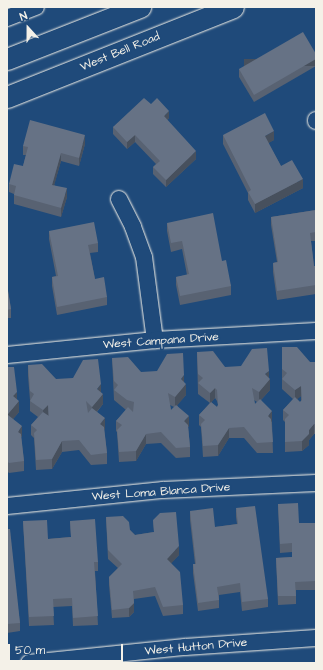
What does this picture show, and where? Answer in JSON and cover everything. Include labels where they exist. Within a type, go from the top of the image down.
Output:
[{"type":"main road","points":[[7,59],[140,7]]},
{"type":"main road","name":"West Bell Road","points":[[7,97],[233,7]]},
{"type":"street","points":[[7,18],[36,7]]},
{"type":"street","points":[[119,199],[134,227],[144,257],[155,340]]},
{"type":"street","name":"West Campana Drive","points":[[7,355],[155,340],[316,331]]},
{"type":"street","name":"West Loma Blanca Drive","points":[[7,506],[163,490],[316,483]]},
{"type":"street","name":"West Hutton Drive","points":[[29,663],[186,647],[316,638]]},
{"type":"building","points":[[303,32],[316,54],[316,59],[254,95],[239,69]]},
{"type":"building","points":[[144,98],[151,104],[157,98],[169,111],[164,116],[196,151],[166,180],[153,167],[160,161],[135,135],[127,142],[113,127]]},
{"type":"building","points":[[265,113],[274,131],[265,136],[281,166],[292,160],[303,179],[255,204],[248,192],[251,190],[223,135]]},
{"type":"building","points":[[30,120],[85,135],[79,158],[61,153],[52,185],[67,188],[61,208],[14,195],[16,186],[9,184],[14,164],[23,166],[28,147],[23,146]]},
{"type":"building","points":[[316,210],[316,232],[310,233],[314,266],[316,266],[316,285],[277,291],[273,263],[278,262],[271,217]]},
{"type":"building","points":[[213,213],[222,261],[226,260],[231,286],[180,296],[176,277],[189,274],[182,241],[171,243],[167,223]]},
{"type":"building","points":[[94,222],[98,243],[88,245],[95,279],[104,277],[107,297],[57,307],[52,277],[58,276],[49,231]]},
{"type":"building","points":[[7,285],[11,309],[7,310]]},
{"type":"building","points":[[282,347],[297,347],[310,362],[316,362],[316,424],[314,424],[309,430],[309,434],[302,441],[285,442],[285,419],[289,415],[283,410],[295,397],[300,402],[302,400],[301,386],[295,390],[282,379],[287,373],[282,369]]},
{"type":"building","points":[[267,348],[269,371],[265,374],[270,379],[259,392],[252,388],[255,404],[260,399],[272,411],[268,416],[271,419],[273,442],[257,443],[244,427],[229,428],[218,445],[203,446],[201,424],[205,420],[199,415],[211,402],[217,407],[218,405],[217,390],[215,388],[210,393],[198,383],[203,378],[198,374],[197,352],[213,351],[225,367],[241,366],[252,349]]},
{"type":"building","points":[[183,353],[184,375],[181,379],[186,384],[175,397],[168,393],[171,410],[176,405],[189,416],[184,421],[188,425],[190,447],[176,448],[161,432],[146,434],[136,451],[119,452],[117,430],[122,425],[116,421],[128,407],[133,412],[134,402],[127,400],[114,390],[118,385],[114,381],[112,358],[128,357],[141,372],[157,371],[167,354]]},
{"type":"building","points":[[98,359],[101,384],[97,389],[103,394],[92,407],[86,401],[88,413],[92,408],[105,418],[100,424],[104,427],[107,453],[91,455],[79,440],[62,441],[52,459],[36,460],[34,433],[37,430],[31,425],[43,412],[49,416],[48,405],[43,410],[30,401],[34,394],[30,391],[28,365],[42,364],[56,379],[73,378],[83,360]]},
{"type":"building","points":[[7,367],[14,367],[17,392],[13,396],[19,401],[8,414],[7,413]]},
{"type":"building","points":[[8,415],[22,426],[18,432],[21,434],[24,461],[9,463],[7,461]]},
{"type":"building","points":[[298,503],[299,523],[316,523],[316,581],[295,582],[296,596],[278,596],[276,558],[292,557],[292,543],[280,544],[278,504]]},
{"type":"building","points":[[255,506],[268,599],[242,602],[240,583],[217,587],[219,600],[198,603],[193,564],[196,564],[190,511],[213,508],[215,527],[238,524],[236,508]]},
{"type":"building","points":[[176,512],[179,546],[167,559],[180,572],[183,605],[163,607],[155,587],[133,591],[134,603],[129,608],[112,610],[109,577],[122,564],[108,550],[106,517],[123,516],[129,522],[130,530],[135,535],[154,532],[153,520],[160,513]]},
{"type":"building","points":[[95,519],[98,562],[94,562],[98,616],[73,618],[72,598],[53,599],[54,616],[29,617],[23,521],[47,520],[48,539],[71,537],[70,521]]},
{"type":"building","points":[[7,529],[10,529],[20,623],[7,624]]}]
